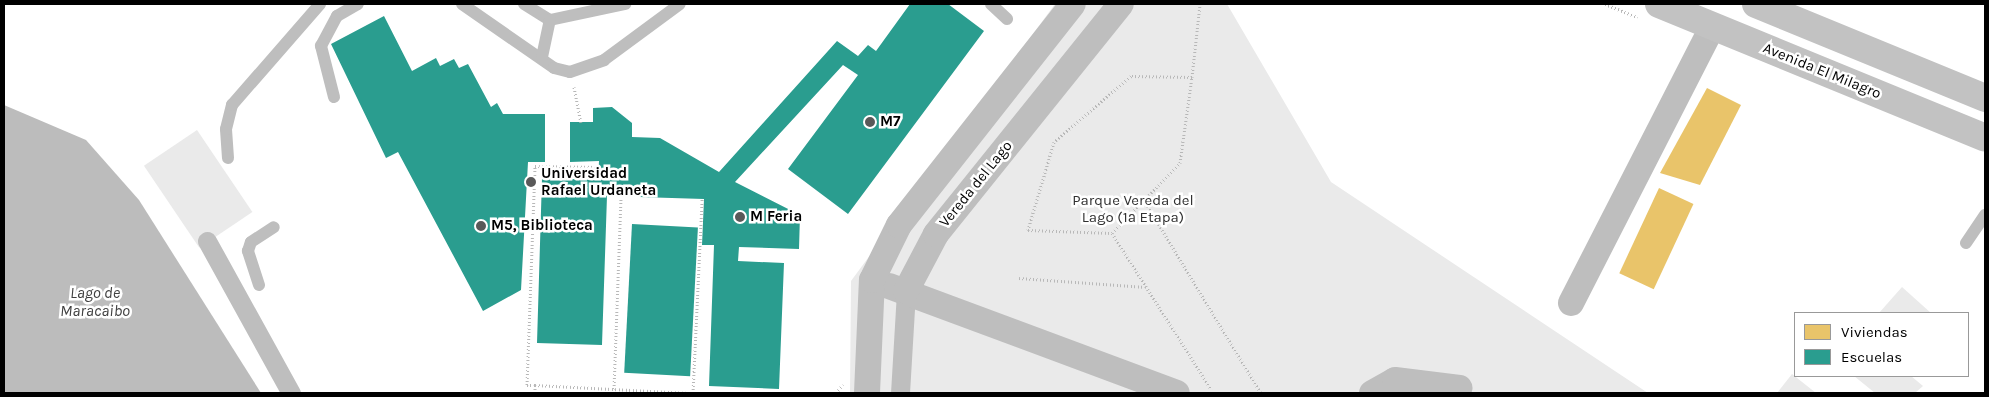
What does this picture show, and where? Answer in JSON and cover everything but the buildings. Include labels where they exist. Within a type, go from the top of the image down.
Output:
[{"type":"main road","name":"Avenida El Milagro","points":[[1659,4],[1985,138]]},
{"type":"main road","points":[[1756,4],[1985,98]]},
{"type":"street","points":[[866,392],[872,280],[899,225],[1073,4]]},
{"type":"street","name":"Vereda del Lago","points":[[900,393],[906,291],[936,234],[1121,4]]},
{"type":"street","points":[[1571,303],[1713,26]]},
{"type":"street","points":[[207,241],[291,393]]},
{"type":"street","points":[[872,280],[1177,393]]},
{"type":"street","points":[[1372,393],[1395,380],[1460,388]]},
{"type":"lane","points":[[228,158],[226,129],[232,105],[320,4]]},
{"type":"lane","points":[[334,97],[321,46],[337,16],[358,4]]},
{"type":"lane","points":[[462,4],[542,57],[554,68],[570,72],[604,60],[680,4]]},
{"type":"lane","points":[[524,4],[550,20],[625,4]]},
{"type":"lane","points":[[991,4],[1008,19]]},
{"type":"lane","points":[[542,57],[550,20]]},
{"type":"lane","points":[[1966,243],[1985,215]]},
{"type":"lane","points":[[259,285],[248,252],[251,242],[274,227]]},
{"type":"path","points":[[1192,77],[1131,76],[1054,142],[1028,230],[1112,233],[1180,163],[1192,77],[1200,4]]},
{"type":"path","points":[[570,72],[581,122]]},
{"type":"path","points":[[581,162],[581,167]]},
{"type":"path","points":[[598,167],[535,166],[527,385],[689,393]]},
{"type":"path","points":[[614,389],[621,197]]},
{"type":"path","points":[[693,393],[702,199]]},
{"type":"path","points":[[1144,200],[1261,393]]},
{"type":"path","points":[[1112,233],[1211,389]]},
{"type":"path","points":[[1019,278],[1147,287]]},
{"type":"path","points":[[535,385],[535,393]]},
{"type":"green space","name":"Parque Vereda del Lago (1ª Etapa)","points":[[1055,4],[1227,4],[1331,182],[1648,393],[850,393],[851,281]]},
{"type":"green space","points":[[197,130],[252,212],[199,248],[144,166]]},
{"type":"green space","points":[[1902,287],[1930,312],[1880,312]]},
{"type":"green space","points":[[1792,374],[1816,393],[1777,393]]},
{"type":"green space","points":[[1855,377],[1912,377],[1923,386],[1915,393],[1875,393]]},
{"type":"water","name":"Lago de Maracaibo","points":[[4,105],[86,140],[139,200],[261,393],[4,393]]},
{"type":"place","name":"M7","points":[[870,122]]},
{"type":"place","name":"Universidad Rafael Urdaneta","points":[[531,182]]},
{"type":"place","name":"M Feria","points":[[740,217]]},
{"type":"place","name":"M5, Biblioteca","points":[[481,226]]}]
